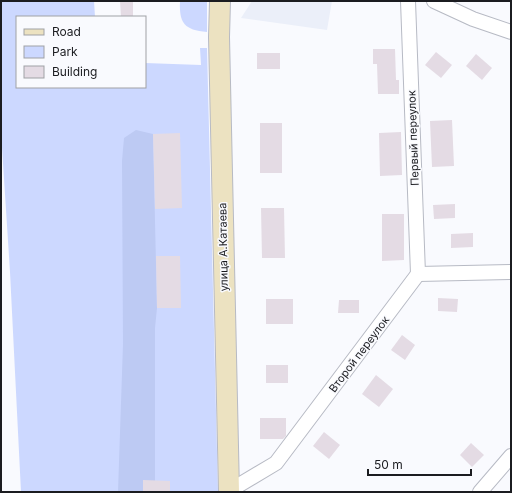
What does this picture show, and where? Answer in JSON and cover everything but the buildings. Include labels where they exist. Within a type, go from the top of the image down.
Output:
[{"type":"street","name":"улица А.Катаева","points":[[220,1],[219,37],[229,491]]},
{"type":"street","name":"Первый переулок","points":[[408,1],[418,274]]},
{"type":"street","points":[[434,1],[473,19],[511,32]]},
{"type":"street","points":[[418,274],[511,272]]},
{"type":"street","name":"Второй переулок","points":[[229,491],[276,463],[418,274]]},
{"type":"street","points":[[480,492],[511,456]]},
{"type":"shaded area","points":[[252,1],[332,1],[327,30],[241,18]]},
{"type":"shaded area","points":[[136,130],[153,134],[157,308],[155,328],[155,492],[118,492],[123,344],[122,161],[124,138]]},
{"type":"green space","points":[[1,1],[94,1],[95,16],[16,16],[16,88],[146,88],[146,63],[201,65],[200,48],[207,48],[218,492],[21,492],[10,272],[1,132]]},
{"type":"green space","points":[[180,1],[207,1],[207,32],[193,29],[184,24],[181,15]]}]
